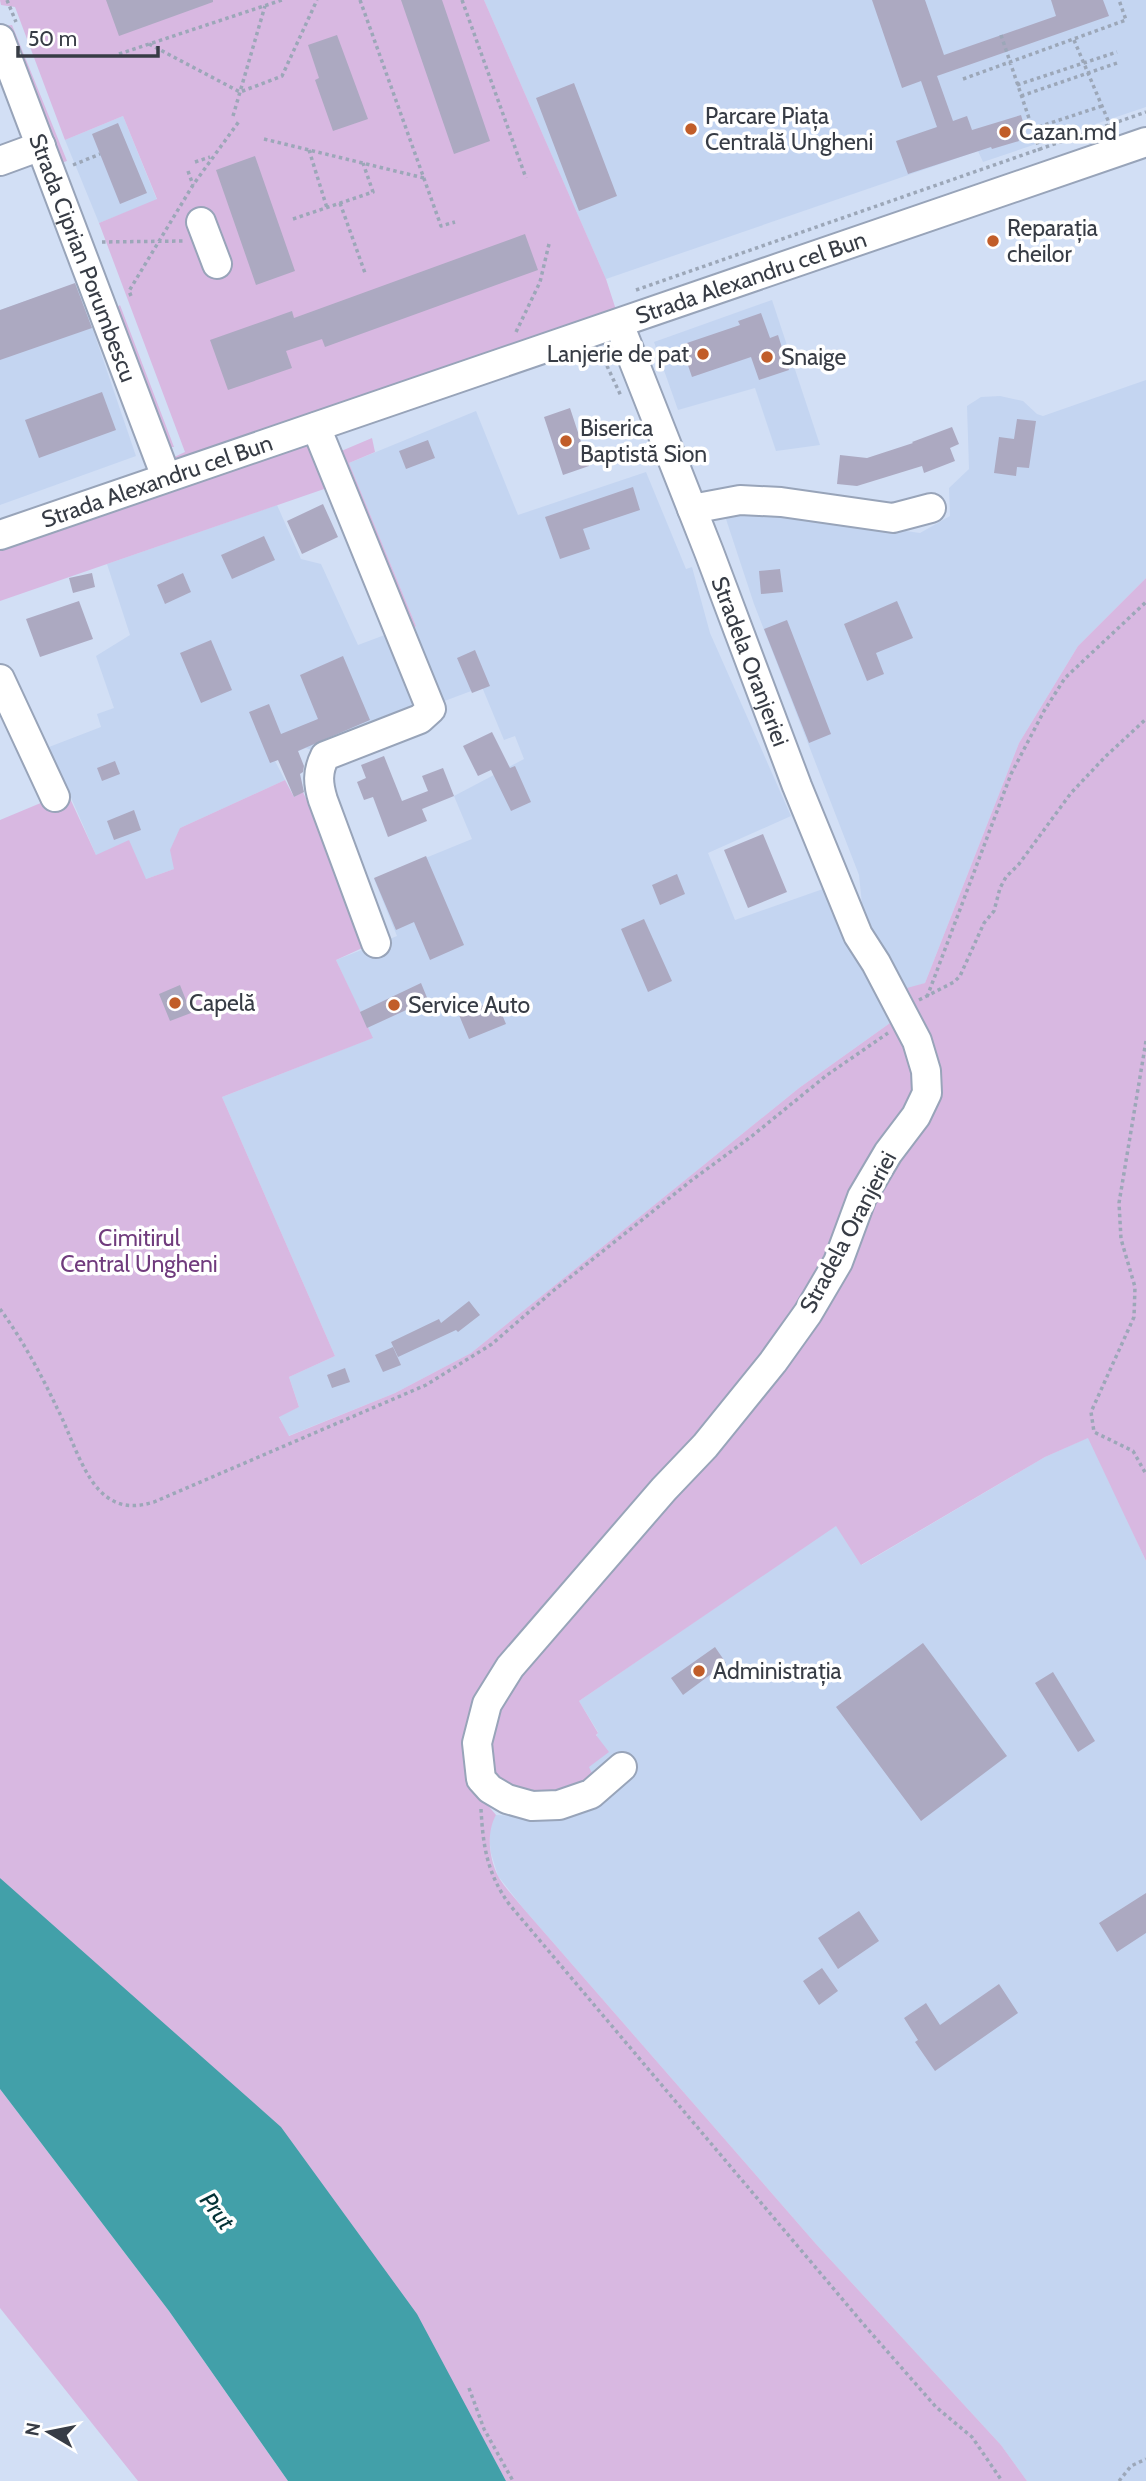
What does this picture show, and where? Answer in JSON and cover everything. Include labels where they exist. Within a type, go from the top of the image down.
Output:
[{"type":"street","name":"Strada Ciprian Porumbescu","points":[[0,39],[166,477]]},
{"type":"street","name":"Strada Alexandru cel Bun","points":[[0,535],[1146,142]]},
{"type":"street","points":[[0,161],[41,146]]},
{"type":"street","name":"Stradela Oranjeriei","points":[[481,1779],[477,1742],[479,1733],[487,1704],[510,1667],[664,1489],[705,1446],[765,1373],[808,1313],[838,1262],[862,1196],[888,1153],[916,1116],[927,1093],[922,1056],[903,1013],[858,935],[794,779],[619,324]]},
{"type":"street","points":[[316,427],[431,709],[420,719],[325,756],[320,766],[318,783],[323,800],[376,943]]},
{"type":"street","points":[[692,509],[740,500],[781,502],[893,518],[931,508]]},
{"type":"street","points":[[0,679],[55,797]]},
{"type":"street","points":[[481,1779],[490,1789],[507,1799],[532,1806],[559,1805],[591,1794],[622,1767]]},
{"type":"path","points":[[118,54],[282,0]]},
{"type":"path","points":[[149,44],[240,92],[282,76],[317,0]]},
{"type":"path","points":[[360,0],[441,226],[455,222]]},
{"type":"path","points":[[462,0],[526,178]]},
{"type":"path","points":[[963,79],[1126,20],[1119,0]]},
{"type":"path","points":[[233,116],[265,6]]},
{"type":"path","points":[[1001,35],[1048,176]]},
{"type":"path","points":[[1074,39],[1110,125]]},
{"type":"path","points":[[1017,85],[1116,52]]},
{"type":"path","points":[[1021,96],[1120,62]]},
{"type":"path","points":[[1032,129],[1102,106]]},
{"type":"path","points":[[131,296],[129,291],[193,185],[240,120]]},
{"type":"path","points":[[264,139],[424,178]]},
{"type":"path","points":[[309,150],[327,208]]},
{"type":"path","points":[[71,165],[100,154]]},
{"type":"path","points":[[195,162],[212,156]]},
{"type":"path","points":[[293,219],[373,192],[363,163]]},
{"type":"path","points":[[188,171],[193,185]]},
{"type":"path","points":[[340,203],[365,273]]},
{"type":"path","points":[[99,242],[209,242]]},
{"type":"path","points":[[516,332],[540,282],[549,244]]},
{"type":"path","points":[[926,997],[1011,774],[1044,711],[1065,678],[1146,601]]},
{"type":"path","points":[[0,1309],[53,1400],[94,1484],[108,1498],[125,1506],[154,1502],[426,1385],[492,1344],[649,1214],[752,1136],[903,1013],[954,982],[960,976],[984,923],[994,911],[1006,877],[1019,864],[1071,793],[1146,719]]},
{"type":"path","points":[[1146,1041],[1119,1203],[1121,1239],[1135,1287],[1134,1317],[1091,1412],[1094,1432],[1133,1451],[1146,1474]]},
{"type":"path","points":[[481,1779],[485,1854],[499,1890],[509,1904],[848,2307],[936,2407],[972,2437],[1002,2481]]},
{"type":"path","points":[[469,2388],[484,2429],[513,2481]]},
{"type":"path","points":[[1119,2481],[1131,2466],[1146,2459]]},
{"type":"shaded area","points":[[484,0],[1146,0],[1146,107],[983,162],[978,151],[606,279]]},
{"type":"shaded area","points":[[123,116],[157,200],[99,223],[65,140]]},
{"type":"shaded area","points":[[77,283],[136,456],[0,505],[0,310]]},
{"type":"shaded area","points":[[772,300],[820,445],[776,451],[755,388],[678,410],[654,342]]},
{"type":"shaded area","points":[[1146,380],[1146,578],[1078,646],[1019,743],[925,983],[899,993],[865,934],[859,875],[754,604],[724,513],[744,508],[920,533],[950,516],[949,488],[969,469],[967,406],[981,397],[1000,396],[1023,401],[1043,416]]},
{"type":"shaded area","points":[[476,411],[518,515],[646,472],[686,569],[692,567],[710,633],[791,816],[708,853],[735,920],[823,889],[832,914],[897,1018],[799,1088],[471,1353],[395,1393],[288,1436],[279,1416],[299,1407],[289,1377],[335,1356],[222,1097],[372,1038],[336,960],[397,936],[374,879],[472,839],[454,796],[524,759],[515,736],[504,740],[482,687],[439,703],[409,634],[416,626],[349,463]]},
{"type":"shaded area","points":[[277,505],[301,559],[321,564],[358,645],[390,633],[422,708],[314,751],[306,748],[275,761],[285,780],[180,828],[174,869],[146,879],[96,855],[49,747],[101,727],[97,714],[114,708],[96,656],[130,635],[107,564]]},
{"type":"shaded area","points":[[1089,1437],[1146,1561],[1146,2481],[1027,2481],[1001,2445],[816,2244],[523,1908],[498,1876],[491,1853],[488,1828],[496,1815],[562,1818],[606,1802],[588,1767],[598,1732],[579,1701],[836,1525],[862,1565],[1045,1457]]},
{"type":"green space","points":[[0,0],[484,0],[606,279],[617,313],[173,469],[170,459],[185,452],[99,223],[157,199],[123,116],[65,140],[15,7],[1,5]]},
{"type":"green space","points":[[12,25],[67,161],[58,164],[4,26]]},
{"type":"green space","points":[[120,305],[174,447],[169,447],[116,308]]},
{"type":"green space","points":[[372,438],[375,452],[349,463],[416,626],[409,634],[339,452]]},
{"type":"green space","points":[[313,439],[327,488],[0,601],[0,550]]},
{"type":"green space","points":[[1146,578],[1146,1561],[1088,1438],[1045,1457],[861,1565],[836,1526],[579,1701],[598,1733],[596,1735],[609,1752],[589,1767],[596,1781],[568,1797],[500,1789],[484,1752],[490,1711],[699,1461],[874,1188],[931,1114],[940,1066],[926,1025],[907,988],[925,983],[1019,743],[1078,646]]},
{"type":"green space","name":"Cimitirul Central Ungheni","points":[[285,780],[294,797],[303,792],[371,944],[336,960],[373,1038],[222,1097],[335,1356],[289,1377],[299,1407],[279,1417],[289,1436],[395,1393],[471,1353],[799,1088],[897,1018],[916,1070],[916,1098],[825,1268],[768,1353],[499,1668],[469,1783],[496,1815],[490,1837],[491,1854],[498,1876],[506,1888],[816,2244],[1001,2445],[1027,2481],[506,2481],[473,2420],[0,1878],[0,820],[67,792],[96,855],[129,840],[146,879],[174,869],[170,850],[180,828]]},
{"type":"green space","points":[[0,2089],[169,2311],[288,2481],[138,2481],[0,2308]]},
{"type":"water","name":"Prut","points":[[0,1878],[281,2127],[417,2314],[506,2481],[288,2481],[169,2311],[0,2089]]},
{"type":"building","points":[[106,0],[213,0],[213,2],[119,36]]},
{"type":"building","points":[[401,0],[442,0],[490,141],[454,154]]},
{"type":"building","points":[[872,0],[925,0],[944,55],[1056,16],[1051,0],[1103,0],[1109,16],[937,76],[953,121],[967,116],[972,130],[1021,115],[1026,132],[1017,134],[1019,141],[992,149],[991,147],[908,174],[896,141],[937,127],[921,81],[902,88]]},
{"type":"building","points":[[337,35],[368,119],[333,131],[315,80],[319,78],[308,45]]},
{"type":"building","points":[[574,83],[617,196],[579,211],[536,98]]},
{"type":"building","points":[[118,123],[147,193],[120,204],[92,134]]},
{"type":"building","points":[[255,156],[295,271],[256,285],[216,170]]},
{"type":"building","points":[[525,234],[538,270],[325,347],[322,339],[286,351],[292,368],[228,390],[210,340],[292,311],[294,318]]},
{"type":"building","points":[[75,283],[92,328],[0,360],[0,310]]},
{"type":"building","points":[[761,313],[770,338],[778,335],[789,370],[759,380],[751,357],[692,377],[681,345],[740,325],[738,321]]},
{"type":"building","points":[[102,392],[116,430],[39,458],[25,420]]},
{"type":"building","name":"Biserica Baptistă Sion","points":[[570,408],[589,466],[563,475],[544,417]]},
{"type":"building","points":[[1017,419],[1036,421],[1029,468],[1017,467],[1016,476],[994,473],[999,437],[1014,439]]},
{"type":"building","points":[[952,427],[959,444],[950,448],[955,461],[924,473],[922,466],[857,486],[837,484],[840,455],[867,458]]},
{"type":"building","points":[[428,440],[435,458],[406,469],[399,451]]},
{"type":"building","points":[[633,487],[640,510],[583,529],[590,549],[560,559],[545,517]]},
{"type":"building","points":[[323,504],[338,537],[302,554],[287,521]]},
{"type":"building","points":[[264,536],[275,560],[232,579],[221,555]]},
{"type":"building","points":[[780,569],[783,592],[761,594],[759,571]]},
{"type":"building","points":[[92,573],[95,587],[73,593],[69,578]]},
{"type":"building","points":[[183,573],[191,592],[165,604],[157,585]]},
{"type":"building","points":[[79,601],[93,639],[40,657],[26,619]]},
{"type":"building","points":[[897,601],[913,638],[876,653],[884,674],[867,681],[844,624]]},
{"type":"building","points":[[787,620],[831,734],[809,743],[764,629]]},
{"type":"building","points":[[211,640],[232,690],[201,703],[180,653]]},
{"type":"building","points":[[475,650],[490,686],[472,693],[457,658]]},
{"type":"building","points":[[343,656],[370,720],[298,751],[304,766],[300,774],[304,792],[294,797],[278,760],[270,763],[249,712],[269,704],[281,734],[318,719],[300,675]]},
{"type":"building","points":[[492,732],[510,768],[515,766],[531,802],[511,811],[491,770],[478,776],[463,746]]},
{"type":"building","points":[[384,756],[402,801],[428,791],[422,776],[443,768],[454,796],[422,809],[427,821],[388,837],[373,797],[364,800],[357,782],[366,778],[361,765]]},
{"type":"building","points":[[115,761],[120,774],[102,781],[97,768]]},
{"type":"building","points":[[134,810],[141,830],[114,840],[107,821]]},
{"type":"building","points":[[763,834],[787,892],[748,908],[724,850]]},
{"type":"building","points":[[426,856],[464,945],[430,960],[414,922],[396,930],[374,878]]},
{"type":"building","points":[[677,874],[685,894],[660,905],[652,885]]},
{"type":"building","points":[[644,919],[672,981],[648,992],[621,929]]},
{"type":"building","points":[[421,983],[428,1000],[367,1028],[360,1012]]},
{"type":"building","name":"Capelă","points":[[180,985],[191,1013],[170,1021],[159,994]]},
{"type":"building","points":[[496,1000],[506,1024],[469,1039],[459,1015]]},
{"type":"building","points":[[469,1301],[480,1315],[458,1332],[456,1330],[398,1357],[391,1342],[439,1319],[441,1323]]},
{"type":"building","points":[[393,1347],[401,1365],[383,1372],[375,1355]]},
{"type":"building","points":[[345,1368],[350,1382],[332,1388],[327,1375]]},
{"type":"building","points":[[923,1643],[1007,1756],[921,1821],[836,1707]]},
{"type":"building","name":"Administrația","points":[[715,1647],[726,1663],[683,1695],[671,1678]]},
{"type":"building","points":[[1053,1672],[1095,1741],[1078,1752],[1035,1683]]},
{"type":"building","points":[[1146,1893],[1146,1933],[1117,1952],[1099,1923]]},
{"type":"building","points":[[859,1911],[879,1941],[838,1969],[818,1938]]},
{"type":"building","points":[[822,1968],[838,1991],[819,2005],[803,1981]]},
{"type":"building","points":[[999,1984],[1018,2013],[935,2071],[915,2042],[918,2040],[904,2018],[926,2003],[940,2025]]},
{"type":"place","name":"Parcare Piața Centrală Ungheni","points":[[691,129]]},
{"type":"place","name":"Cazan.md","points":[[1005,132]]},
{"type":"place","name":"Reparația cheilor","points":[[993,241]]},
{"type":"place","name":"Lanjerie de pat","points":[[703,354]]},
{"type":"place","name":"Snaige","points":[[767,357]]},
{"type":"place","name":"Biserica Baptistă Sion","points":[[566,441]]},
{"type":"place","name":"Capelă","points":[[175,1003]]},
{"type":"place","name":"Service Auto","points":[[394,1005]]},
{"type":"place","name":"Administrația","points":[[699,1671]]}]
